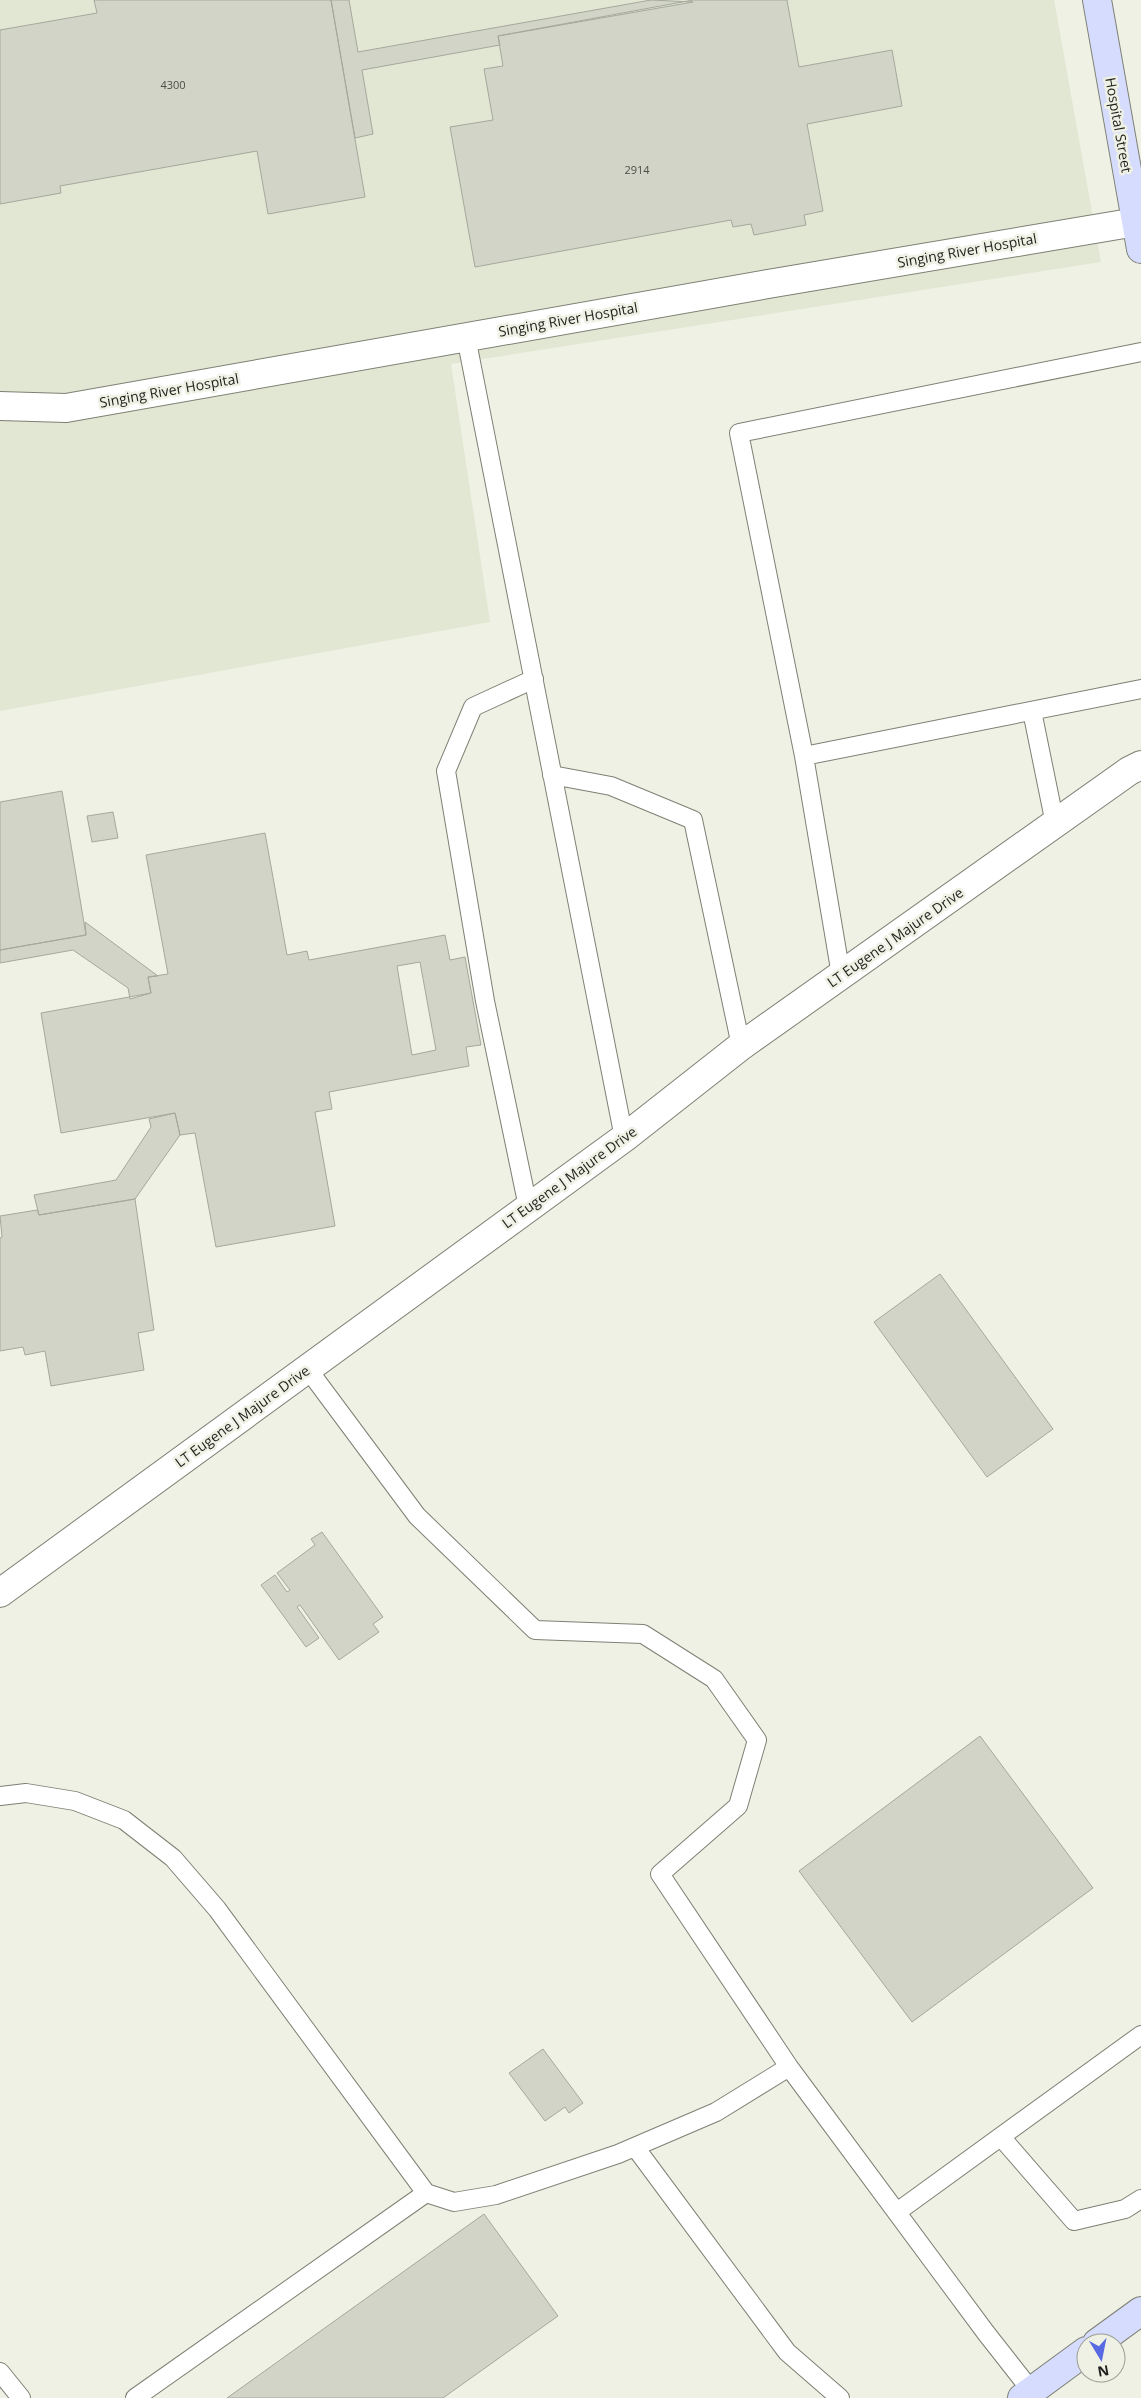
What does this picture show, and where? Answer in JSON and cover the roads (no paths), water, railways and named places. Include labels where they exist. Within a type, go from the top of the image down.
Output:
[{"type":"street","name":"Hospital Street","points":[[1097,0],[1138,221],[1141,249]]},
{"type":"street","name":"Singing River Hospital","points":[[0,406],[66,408],[1138,221]]},
{"type":"street","name":"LT Eugene J Majure Drive","points":[[0,1594],[624,1138],[741,1046],[1141,765]]},
{"type":"street","points":[[1111,2333],[1141,2311]]},
{"type":"street","points":[[1030,2395],[1076,2359]]},
{"type":"lane","points":[[466,337],[624,1138]]},
{"type":"lane","points":[[841,975],[804,756],[739,433],[1141,352]]},
{"type":"lane","points":[[528,1207],[485,1001],[446,771],[473,707],[534,679]]},
{"type":"lane","points":[[804,756],[1141,689]]},
{"type":"lane","points":[[1032,711],[1055,824]]},
{"type":"lane","points":[[552,775],[612,786],[693,820],[741,1046]]},
{"type":"lane","points":[[307,1368],[417,1516],[535,1630],[642,1634],[714,1679],[757,1740],[738,1806],[660,1874],[789,2067],[1030,2395]]},
{"type":"lane","points":[[0,1796],[26,1793],[75,1802],[124,1820],[173,1858],[217,1909],[426,2193],[454,2202],[496,2195],[635,2147],[716,2112],[789,2067]]},
{"type":"lane","points":[[897,2212],[1141,2036]]},
{"type":"lane","points":[[1001,2137],[1074,2221],[1125,2209],[1141,2198]]},
{"type":"lane","points":[[635,2147],[787,2352],[840,2398]]},
{"type":"lane","points":[[134,2398],[426,2193]]},
{"type":"lane","points":[[0,2372],[21,2398]]}]
